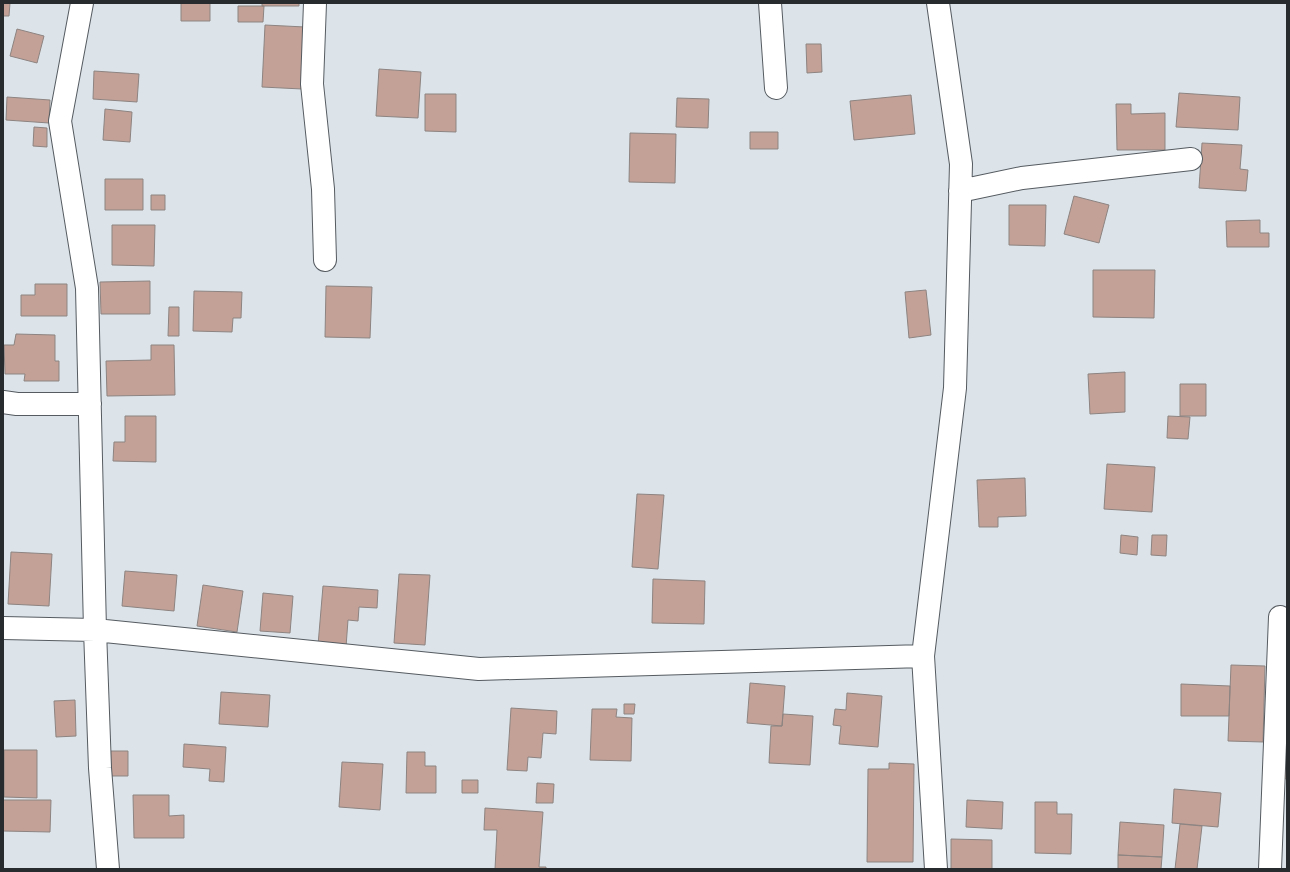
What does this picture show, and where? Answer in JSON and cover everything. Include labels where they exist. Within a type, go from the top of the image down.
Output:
[{"type":"street","points":[[82,3],[60,121],[87,288],[95,630],[100,768],[108,869]]},
{"type":"street","points":[[315,3],[312,84],[323,189],[324,260]]},
{"type":"street","points":[[770,3],[776,88]]},
{"type":"street","points":[[936,869],[922,656],[955,388],[961,164],[938,3]]},
{"type":"street","points":[[960,191],[1022,178],[1191,159]]},
{"type":"street","points":[[3,402],[17,404],[90,404]]},
{"type":"street","points":[[1270,869],[1280,617]]},
{"type":"street","points":[[3,628],[95,630],[479,669],[922,656]]},
{"type":"building","points":[[3,3],[10,3],[9,16],[3,16]]},
{"type":"building","points":[[181,3],[210,3],[210,21],[181,21]]},
{"type":"building","points":[[262,3],[299,3],[299,6],[262,6]]},
{"type":"building","points":[[238,6],[264,6],[263,22],[238,22]]},
{"type":"building","points":[[265,25],[305,27],[302,89],[262,87]]},
{"type":"building","points":[[17,29],[44,36],[37,63],[10,56]]},
{"type":"building","points":[[806,44],[821,44],[822,72],[807,73]]},
{"type":"building","points":[[379,69],[421,72],[418,118],[376,116]]},
{"type":"building","points":[[94,71],[139,74],[137,102],[93,99]]},
{"type":"building","points":[[1179,93],[1240,97],[1238,130],[1176,127]]},
{"type":"building","points":[[425,94],[456,94],[456,132],[425,131]]},
{"type":"building","points":[[911,95],[915,134],[854,140],[850,101]]},
{"type":"building","points":[[7,97],[50,100],[49,123],[6,120]]},
{"type":"building","points":[[677,98],[709,99],[708,128],[676,127]]},
{"type":"building","points":[[1116,104],[1131,104],[1131,114],[1165,113],[1165,150],[1117,150]]},
{"type":"building","points":[[105,109],[132,112],[130,142],[103,140]]},
{"type":"building","points":[[34,127],[47,128],[47,147],[33,146]]},
{"type":"building","points":[[750,132],[778,132],[778,149],[750,149]]},
{"type":"building","points":[[630,133],[676,134],[675,183],[629,182]]},
{"type":"building","points":[[1202,143],[1242,145],[1240,169],[1248,170],[1246,191],[1199,188]]},
{"type":"building","points":[[105,179],[143,179],[143,210],[105,210]]},
{"type":"building","points":[[151,195],[165,195],[165,210],[151,210]]},
{"type":"building","points":[[1074,196],[1109,205],[1099,243],[1064,234]]},
{"type":"building","points":[[1009,205],[1046,205],[1045,246],[1009,245]]},
{"type":"building","points":[[1260,220],[1260,233],[1269,233],[1269,247],[1227,247],[1226,221]]},
{"type":"building","points":[[112,225],[155,225],[154,266],[112,265]]},
{"type":"building","points":[[1093,270],[1155,270],[1154,318],[1093,317]]},
{"type":"building","points":[[150,281],[150,314],[101,314],[100,282]]},
{"type":"building","points":[[35,284],[67,284],[67,316],[21,316],[21,295],[35,295]]},
{"type":"building","points":[[326,286],[372,287],[370,338],[325,337]]},
{"type":"building","points":[[926,290],[931,335],[909,338],[905,292]]},
{"type":"building","points":[[194,291],[242,292],[241,318],[233,318],[232,332],[193,331]]},
{"type":"building","points":[[169,307],[179,307],[179,336],[168,336]]},
{"type":"building","points":[[16,334],[55,335],[55,361],[59,361],[59,381],[24,381],[25,374],[5,374],[4,345],[14,345]]},
{"type":"building","points":[[151,345],[174,345],[175,395],[107,396],[106,361],[151,360]]},
{"type":"building","points":[[1125,372],[1125,412],[1090,414],[1088,374]]},
{"type":"building","points":[[1180,384],[1206,384],[1206,416],[1180,416]]},
{"type":"building","points":[[125,416],[156,416],[156,462],[113,461],[114,442],[125,442]]},
{"type":"building","points":[[1168,416],[1190,417],[1188,439],[1167,438]]},
{"type":"building","points":[[1107,464],[1155,467],[1152,512],[1104,509]]},
{"type":"building","points":[[1025,478],[1026,516],[998,517],[998,527],[979,527],[977,480]]},
{"type":"building","points":[[637,494],[664,495],[658,569],[632,567]]},
{"type":"building","points":[[1121,535],[1138,537],[1137,555],[1120,553]]},
{"type":"building","points":[[1152,535],[1167,535],[1166,556],[1151,555]]},
{"type":"building","points":[[11,552],[52,554],[49,606],[8,604]]},
{"type":"building","points":[[125,571],[177,575],[174,611],[122,606]]},
{"type":"building","points":[[399,574],[430,575],[425,645],[394,643]]},
{"type":"building","points":[[653,579],[705,581],[704,624],[652,623]]},
{"type":"building","points":[[203,585],[243,591],[237,632],[197,626]]},
{"type":"building","points":[[323,586],[378,590],[377,608],[359,607],[358,621],[348,620],[346,647],[318,645]]},
{"type":"building","points":[[263,593],[293,596],[290,633],[260,631]]},
{"type":"building","points":[[1231,665],[1265,666],[1263,742],[1228,741]]},
{"type":"building","points":[[750,683],[785,686],[782,726],[747,723]]},
{"type":"building","points":[[1181,684],[1230,686],[1229,716],[1181,716]]},
{"type":"building","points":[[221,692],[270,695],[268,727],[219,724]]},
{"type":"building","points":[[847,693],[882,696],[878,747],[839,744],[841,726],[833,725],[835,709],[846,710]]},
{"type":"building","points":[[75,700],[76,736],[56,737],[54,701]]},
{"type":"building","points":[[624,704],[635,704],[634,714],[624,714]]},
{"type":"building","points":[[511,708],[557,711],[556,734],[543,733],[541,758],[528,757],[527,771],[507,770]]},
{"type":"building","points":[[592,709],[617,709],[616,717],[632,718],[631,761],[590,760]]},
{"type":"building","points":[[783,714],[813,716],[810,765],[769,763],[771,726],[782,726]]},
{"type":"building","points":[[1282,737],[1287,737],[1287,779],[1281,778]]},
{"type":"building","points":[[184,744],[226,747],[224,782],[209,781],[210,769],[183,767]]},
{"type":"building","points":[[4,750],[37,750],[37,798],[4,797]]},
{"type":"building","points":[[110,751],[128,751],[128,776],[110,776]]},
{"type":"building","points":[[407,752],[425,752],[425,766],[436,766],[436,793],[406,793]]},
{"type":"building","points":[[342,762],[383,764],[380,810],[339,807]]},
{"type":"building","points":[[889,763],[914,764],[913,862],[867,862],[868,769],[889,769]]},
{"type":"building","points":[[462,780],[478,780],[478,793],[462,793]]},
{"type":"building","points":[[537,783],[554,784],[553,803],[536,803]]},
{"type":"building","points":[[1174,789],[1221,793],[1218,827],[1172,823]]},
{"type":"building","points":[[133,795],[169,795],[169,816],[184,815],[184,838],[134,838]]},
{"type":"building","points":[[3,800],[51,800],[50,832],[3,831]]},
{"type":"building","points":[[967,800],[1003,802],[1002,829],[966,827]]},
{"type":"building","points":[[1035,802],[1057,802],[1057,814],[1072,814],[1071,854],[1035,853]]},
{"type":"building","points":[[485,808],[543,812],[539,867],[546,867],[546,869],[495,869],[497,830],[484,830]]},
{"type":"building","points":[[1120,822],[1164,825],[1162,857],[1118,855]]},
{"type":"building","points":[[1180,824],[1202,826],[1197,869],[1175,869]]},
{"type":"building","points":[[951,839],[992,840],[992,869],[951,869]]},
{"type":"building","points":[[1118,855],[1162,857],[1161,869],[1118,869]]}]
